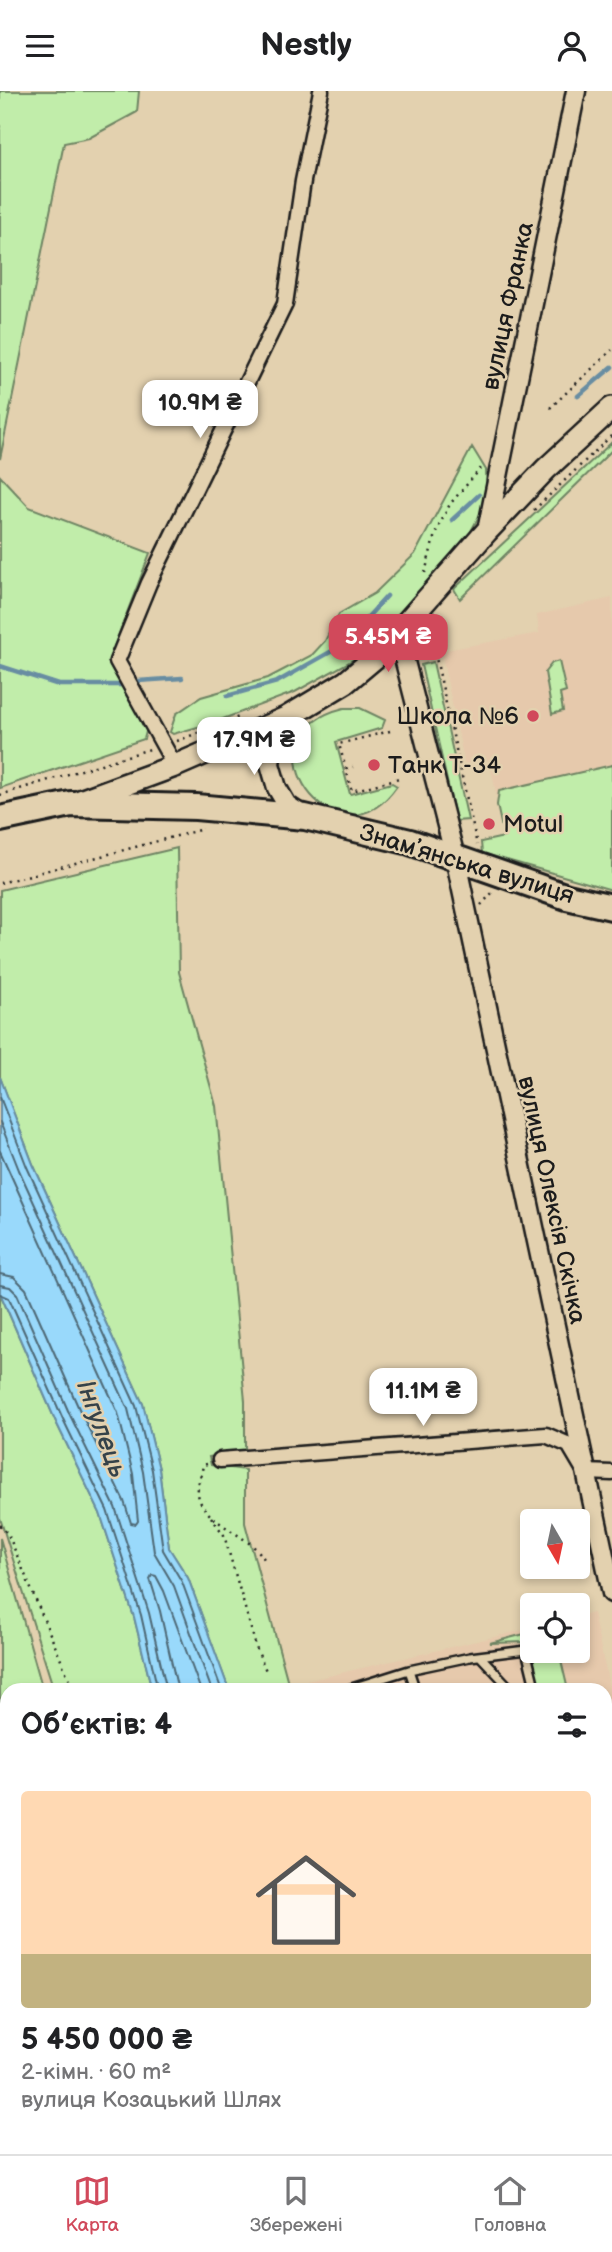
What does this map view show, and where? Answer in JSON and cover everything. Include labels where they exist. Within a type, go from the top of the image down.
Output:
[{"type":"highway","name":"Знамʼянська вулиця","points":[[0,819],[71,804],[196,807],[305,817],[410,842],[567,897],[612,907]]},
{"type":"main road","points":[[71,804],[175,766],[286,718],[346,682],[377,656],[487,531],[546,469],[612,408]]},
{"type":"street","points":[[175,766],[117,661],[149,583],[285,304],[303,181],[321,91]]},
{"type":"street","name":"вулиця Франка","points":[[487,531],[576,91]]},
{"type":"street","name":"вулиця Олексія Скічка","points":[[401,629],[402,650],[454,857],[612,1593]]},
{"type":"street","points":[[286,718],[273,743],[270,764],[277,788],[287,804],[305,817]]},
{"type":"street","points":[[220,1460],[546,1435],[569,1445],[585,1472],[612,1473]]},
{"type":"lane","points":[[366,1683],[409,1670],[526,1650],[534,1683]]},
{"type":"lane","points":[[480,1656],[505,1683]]},
{"type":"lane","points":[[409,1670],[413,1683]]},
{"type":"path","points":[[550,408],[612,350]]},
{"type":"path","points":[[526,518],[612,435]]},
{"type":"path","points":[[425,572],[435,534],[450,504],[485,465]]},
{"type":"path","points":[[428,623],[480,855]]},
{"type":"path","points":[[432,719],[448,714]]},
{"type":"path","points":[[0,795],[163,745],[243,716]]},
{"type":"path","points":[[390,731],[339,744],[352,791],[399,778]]},
{"type":"path","points":[[346,769],[353,767]]},
{"type":"path","points":[[0,883],[212,826]]},
{"type":"path","points":[[479,908],[484,899],[493,892]]},
{"type":"path","points":[[220,1460],[203,1465],[197,1488],[200,1500],[224,1535],[257,1650],[267,1673]]},
{"type":"path","points":[[211,1517],[259,1550],[264,1559]]},
{"type":"path","points":[[0,1525],[8,1534],[71,1683]]},
{"type":"shaded area","name":"Школа №6","points":[[612,598],[612,890],[482,853],[481,842],[504,837],[494,782],[489,760],[465,765],[441,651],[539,633],[537,615]]},
{"type":"shaded area","points":[[593,1613],[608,1683],[298,1683],[520,1631],[520,1663],[590,1663],[590,1614]]},
{"type":"green space","points":[[0,91],[139,91],[137,112],[89,138],[64,143],[0,459]]},
{"type":"green space","points":[[612,442],[612,450],[460,599],[454,589]]},
{"type":"green space","points":[[472,447],[486,470],[487,501],[470,533],[420,595],[353,660],[295,692],[212,723],[173,734],[170,732],[176,714],[201,697],[268,678],[312,655],[325,641],[339,614],[375,593],[415,554]]},
{"type":"green space","points":[[0,476],[29,507],[150,553],[108,662],[147,728],[144,739],[0,788]]},
{"type":"green space","points":[[559,661],[566,692],[560,694],[563,711],[552,714],[545,672],[552,663]]},
{"type":"green space","points":[[433,662],[468,820],[456,821],[421,665]]},
{"type":"green space","points":[[344,708],[360,708],[385,720],[382,728],[336,742],[350,794],[392,783],[397,786],[373,809],[348,815],[325,807],[307,790],[297,768],[298,744],[313,723]]},
{"type":"green space","points":[[612,765],[612,890],[482,853],[481,842],[504,837],[497,805],[499,791]]},
{"type":"green space","points":[[177,848],[179,972],[216,1106],[245,1401],[245,1450],[209,1457],[211,1465],[245,1470],[245,1523],[288,1683],[226,1683],[188,1578],[169,1548],[159,1469],[143,1404],[33,1164],[0,1077],[0,890]]},
{"type":"green space","points":[[0,1293],[56,1422],[100,1513],[134,1617],[150,1683],[52,1683],[0,1518]]},
{"type":"green space","points":[[0,1538],[41,1683],[0,1683]]},
{"type":"green space","points":[[520,1635],[520,1642],[490,1643]]},
{"type":"green space","points":[[533,1663],[562,1663],[566,1683],[537,1683]]},
{"type":"water","name":"Інгулець","points":[[0,1077],[33,1164],[143,1404],[159,1469],[169,1548],[188,1578],[226,1683],[150,1683],[134,1617],[100,1513],[56,1422],[0,1293]]},
{"type":"waterway","points":[[578,396],[612,367]]},
{"type":"waterway","points":[[452,520],[479,495]]},
{"type":"waterway","points":[[227,696],[277,682],[341,646],[387,596]]},
{"type":"waterway","points":[[0,666],[59,685],[123,685]]},
{"type":"waterway","points":[[138,681],[182,678]]},
{"type":"place","name":"Школа №6","points":[[533,716]]},
{"type":"place","name":"Танк Т-34","points":[[374,765]]},
{"type":"place","name":"Motul","points":[[489,824]]}]
